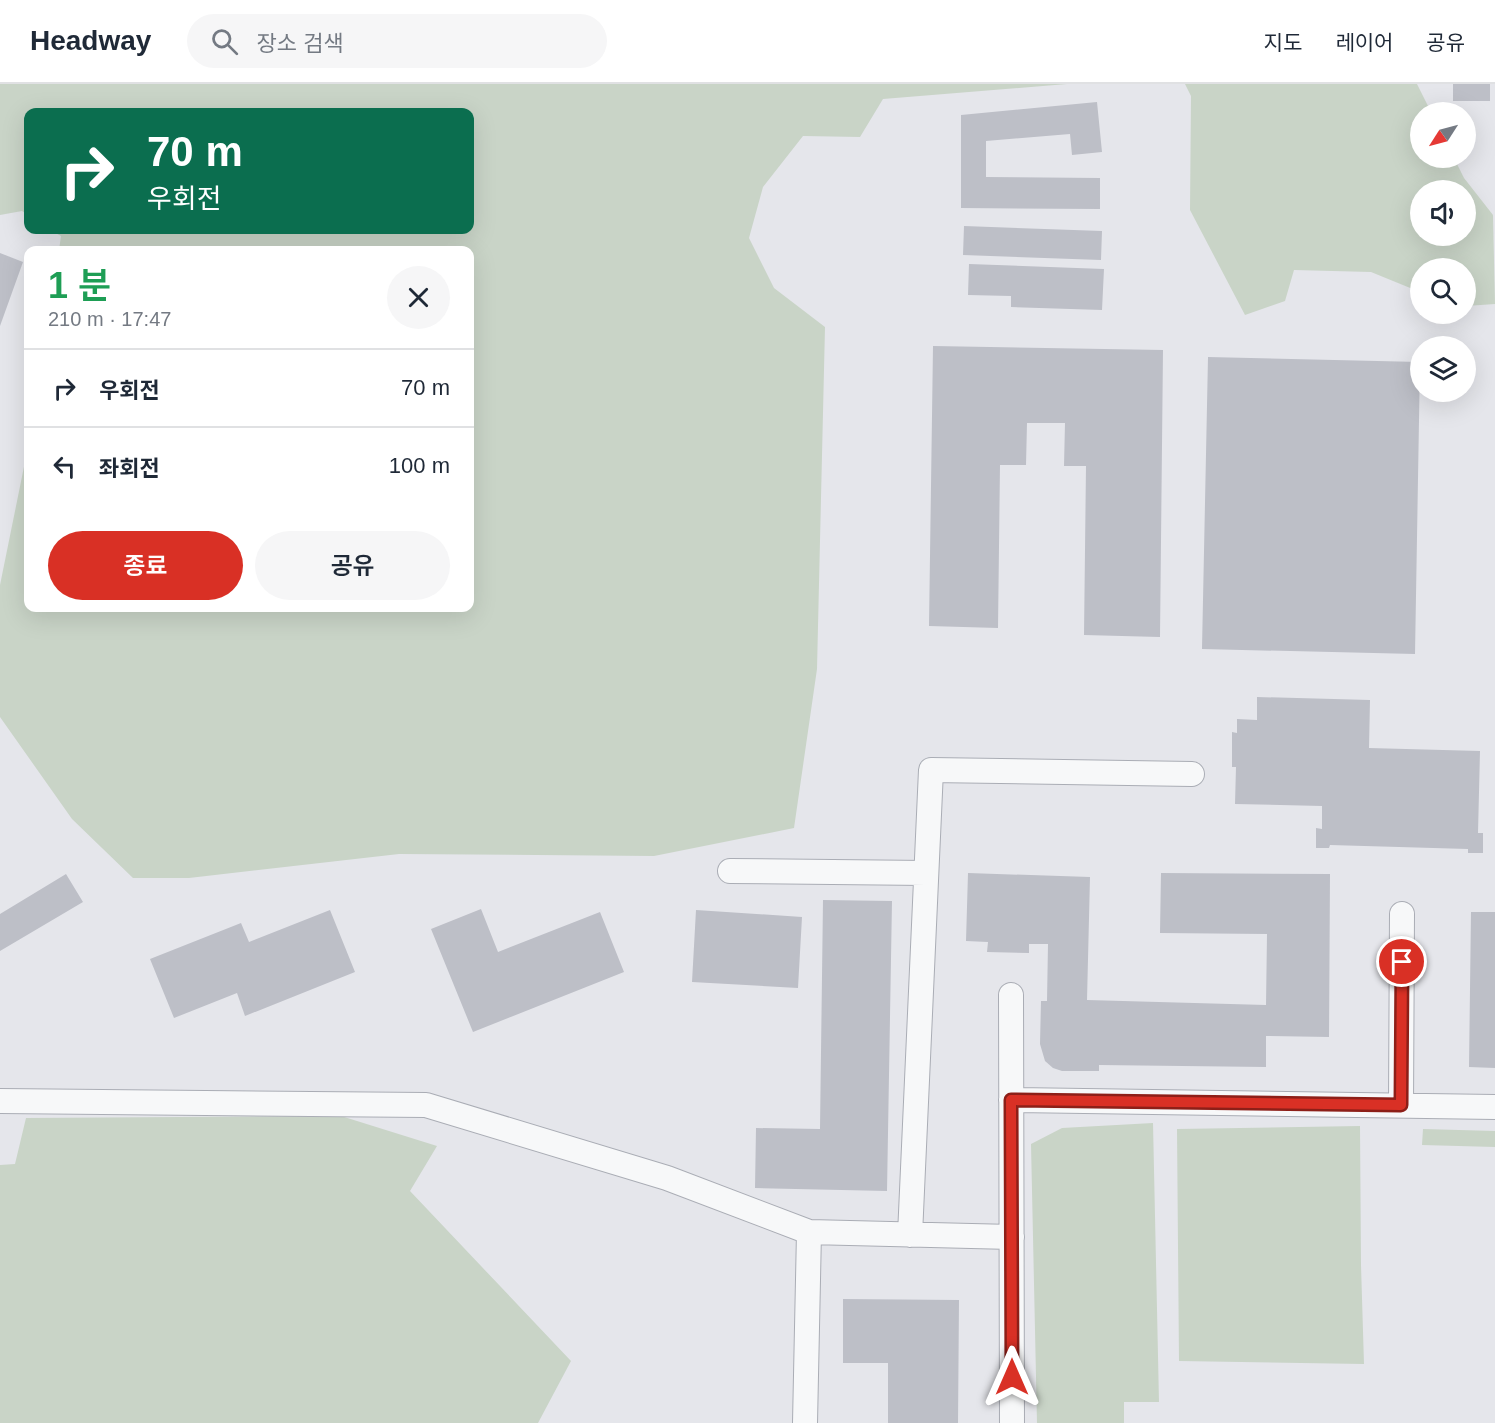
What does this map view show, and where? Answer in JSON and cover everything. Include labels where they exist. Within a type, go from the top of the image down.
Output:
[{"type":"street","points":[[910,1235],[930,770],[1192,774]]},
{"type":"street","points":[[730,871],[926,873]]},
{"type":"street","points":[[1401,1105],[1402,914]]},
{"type":"street","points":[[1011,995],[1012,1423]]},
{"type":"street","points":[[1011,1100],[1495,1107]]},
{"type":"street","points":[[0,1101],[426,1105],[667,1178],[809,1232],[1012,1237]]},
{"type":"street","points":[[805,1423],[809,1232]]},
{"type":"shaded area","points":[[0,84],[1067,84],[883,99],[860,137],[803,136],[763,187],[749,238],[774,288],[825,327],[817,669],[794,828],[654,856],[399,854],[189,878],[133,878],[72,819],[0,717],[0,585],[24,467],[24,612],[474,612],[474,246],[60,246],[61,236],[57,234],[474,234],[474,108],[24,108],[24,212],[0,215]]},
{"type":"shaded area","points":[[1185,84],[1417,84],[1426,102],[1410,102],[1410,168],[1459,168],[1466,180],[1410,180],[1410,246],[1476,246],[1476,193],[1493,215],[1495,304],[1476,305],[1476,258],[1410,258],[1410,288],[1371,272],[1294,270],[1285,301],[1245,315],[1190,210],[1191,96]]},
{"type":"shaded area","points":[[341,1116],[437,1146],[410,1191],[571,1361],[538,1423],[0,1423],[0,1165],[15,1164],[26,1118]]},
{"type":"shaded area","points":[[1153,1123],[1159,1402],[1124,1402],[1124,1423],[1037,1423],[1031,1144],[1062,1128]]},
{"type":"shaded area","points":[[1360,1126],[1364,1364],[1179,1361],[1177,1129]]},
{"type":"shaded area","points":[[1423,1129],[1495,1131],[1495,1147],[1422,1145]]},
{"type":"building","points":[[1453,84],[1490,84],[1490,101],[1453,101]]},
{"type":"building","points":[[1097,102],[1102,152],[1072,155],[1070,134],[986,141],[986,177],[1100,178],[1100,209],[961,208],[961,115]]},
{"type":"building","points":[[964,226],[1102,231],[1101,260],[963,255]]},
{"type":"building","points":[[0,253],[23,262],[0,326]]},
{"type":"building","points":[[969,264],[1104,269],[1102,310],[1011,307],[1011,296],[968,295]]},
{"type":"building","points":[[933,346],[1163,350],[1160,637],[1084,635],[1086,466],[1064,466],[1065,423],[1027,423],[1026,465],[1000,465],[998,628],[929,626]]},
{"type":"building","points":[[1208,357],[1410,362],[1410,402],[1419,402],[1415,654],[1202,649]]},
{"type":"building","points":[[1257,697],[1370,700],[1369,748],[1480,751],[1478,833],[1483,833],[1483,853],[1468,853],[1468,849],[1330,845],[1329,848],[1316,848],[1316,828],[1322,829],[1322,806],[1235,804],[1236,767],[1232,767],[1232,732],[1237,733],[1237,719],[1257,720]]},
{"type":"building","points":[[968,873],[1090,877],[1087,1000],[1266,1005],[1267,934],[1160,933],[1161,873],[1330,874],[1329,1037],[1266,1036],[1266,1067],[1099,1065],[1099,1071],[1062,1071],[1053,1068],[1045,1061],[1040,1044],[1041,1001],[1047,1001],[1048,944],[1029,944],[1029,953],[987,952],[988,942],[966,941]]},
{"type":"building","points":[[66,874],[83,902],[0,951],[0,914]]},
{"type":"building","points":[[823,900],[892,901],[887,1191],[755,1188],[756,1128],[820,1129]]},
{"type":"building","points":[[481,909],[498,952],[600,912],[624,972],[473,1032],[431,929]]},
{"type":"building","points":[[330,910],[355,972],[245,1016],[237,993],[174,1018],[150,959],[241,923],[249,942]]},
{"type":"building","points":[[696,910],[802,917],[798,988],[692,982]]},
{"type":"building","points":[[1471,912],[1495,912],[1495,1068],[1469,1067]]},
{"type":"building","points":[[843,1299],[959,1300],[958,1423],[888,1423],[888,1363],[843,1363]]},
{"type":"route","points":[[1012,1377],[1011,1100],[1401,1105],[1402,962]]}]
